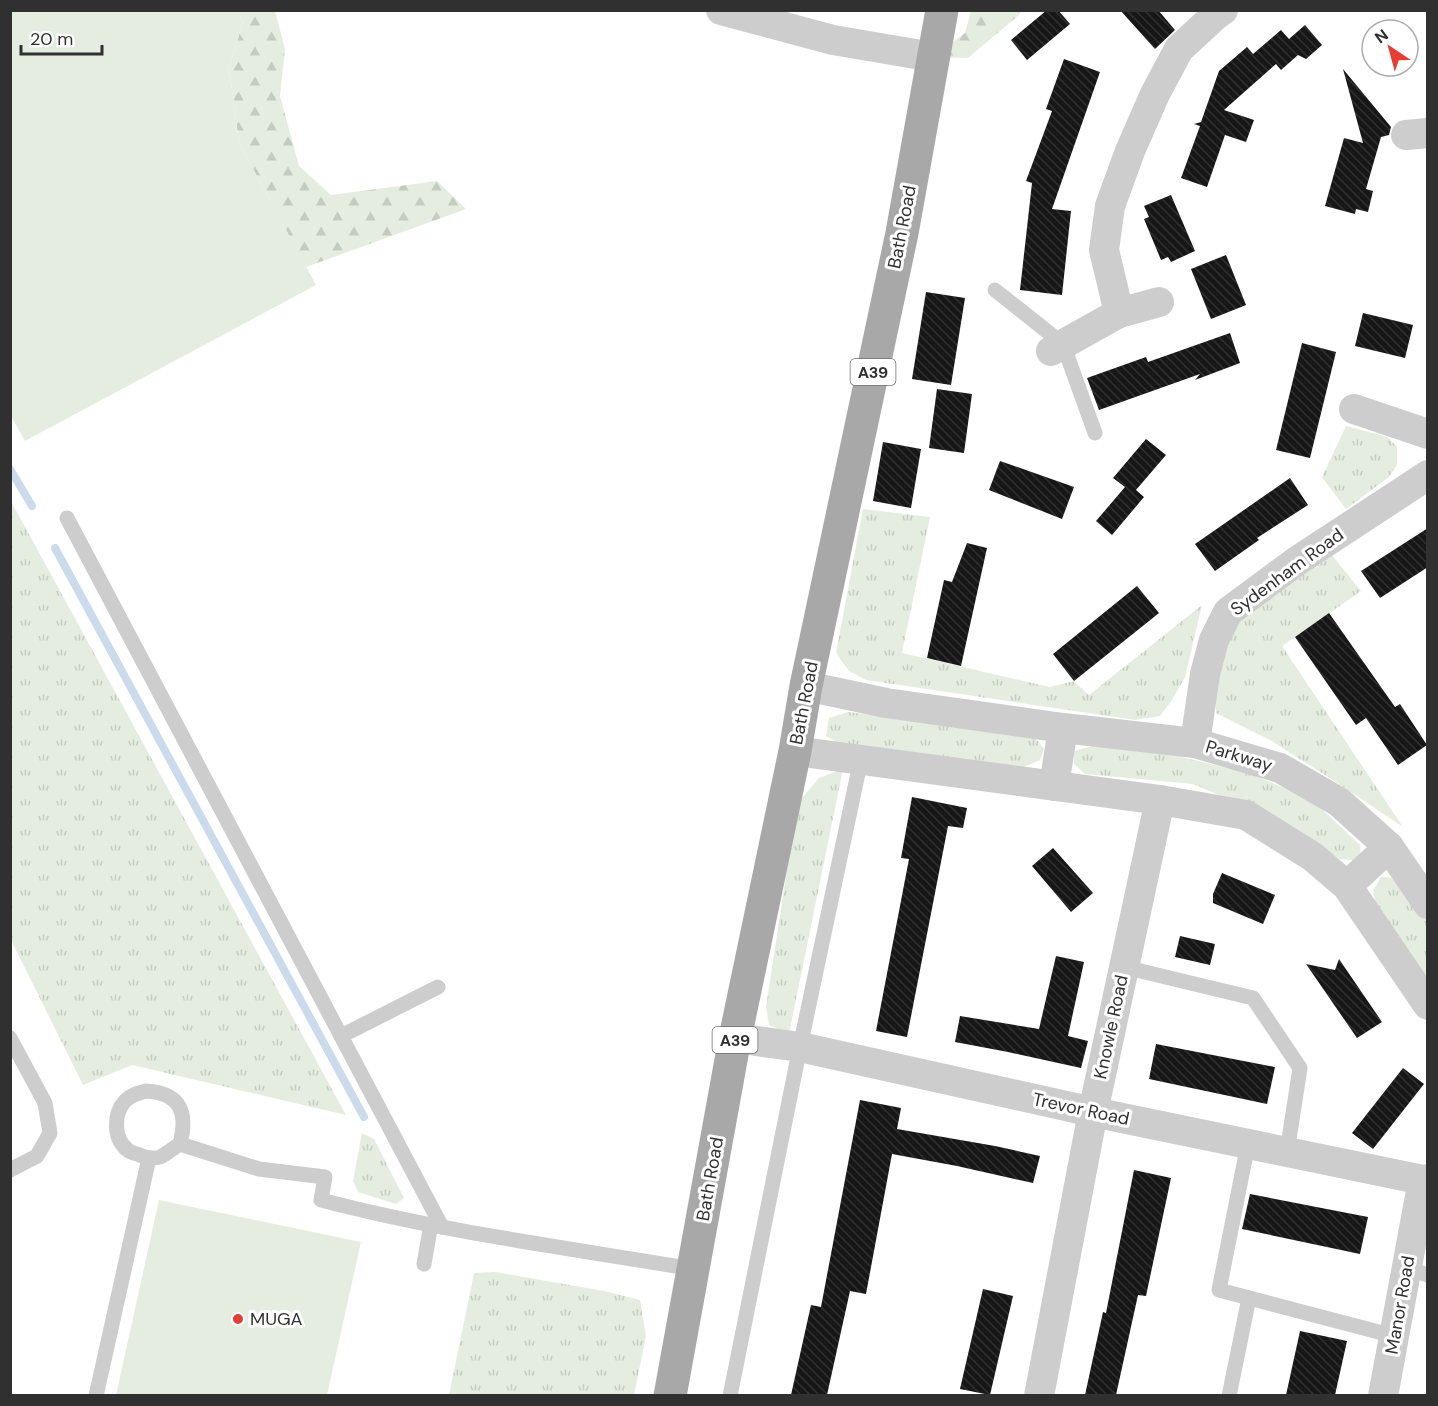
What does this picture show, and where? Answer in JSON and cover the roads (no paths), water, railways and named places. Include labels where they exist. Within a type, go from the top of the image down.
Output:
[{"type":"main road","name":"Bath Road","points":[[670,1395],[735,1038],[795,751],[806,686],[902,233],[942,10]]},
{"type":"street","points":[[721,10],[833,40],[933,57]]},
{"type":"street","points":[[1119,313],[1104,250],[1110,206],[1130,151],[1142,89],[1218,12]]},
{"type":"street","points":[[1057,348],[1119,313],[1159,302]]},
{"type":"street","points":[[1354,409],[1428,434]]},
{"type":"street","name":"Sydenham Road","points":[[1195,742],[1204,674],[1214,640],[1228,612],[1297,561],[1428,475]]},
{"type":"street","name":"Parkway","points":[[806,686],[886,703],[1063,728],[1195,742],[1280,768],[1339,802],[1389,847],[1428,904]]},
{"type":"street","points":[[1053,786],[1063,728]]},
{"type":"street","points":[[795,751],[1160,800],[1246,815],[1313,857],[1347,886],[1428,1005]]},
{"type":"street","name":"Knowle Road","points":[[1040,1395],[1093,1112],[1160,800]]},
{"type":"street","points":[[1347,886],[1389,847]]},
{"type":"street","name":"Trevor Road","points":[[735,1038],[800,1047],[1093,1112],[1425,1179]]},
{"type":"street","name":"Manor Road","points":[[1383,1395],[1394,1336],[1417,1271],[1425,1179]]},
{"type":"lane","points":[[995,290],[1057,348],[1095,434]]},
{"type":"lane","points":[[67,518],[341,1036],[436,1226],[424,1264]]},
{"type":"lane","points":[[730,1395],[861,759]]},
{"type":"lane","points":[[1124,967],[1253,998],[1300,1068],[1287,1152]]},
{"type":"lane","points":[[341,1036],[438,987]]},
{"type":"lane","points":[[10,1038],[45,1103],[50,1133],[37,1156],[10,1170]]},
{"type":"lane","points":[[146,1091],[157,1091],[168,1095],[182,1113],[184,1124],[180,1144],[160,1157],[149,1158],[129,1152],[121,1143],[116,1121],[125,1100],[146,1091]]},
{"type":"lane","points":[[180,1144],[259,1169],[325,1177],[321,1200],[376,1215],[693,1269]]},
{"type":"lane","points":[[1248,1144],[1219,1290],[1394,1336]]},
{"type":"lane","points":[[96,1395],[149,1158]]},
{"type":"lane","points":[[1229,1395],[1250,1298]]},
{"type":"waterway","points":[[10,469],[32,506]]},
{"type":"waterway","points":[[55,548],[364,1117]]},
{"type":"place","name":"MUGA","points":[[238,1319]]}]
